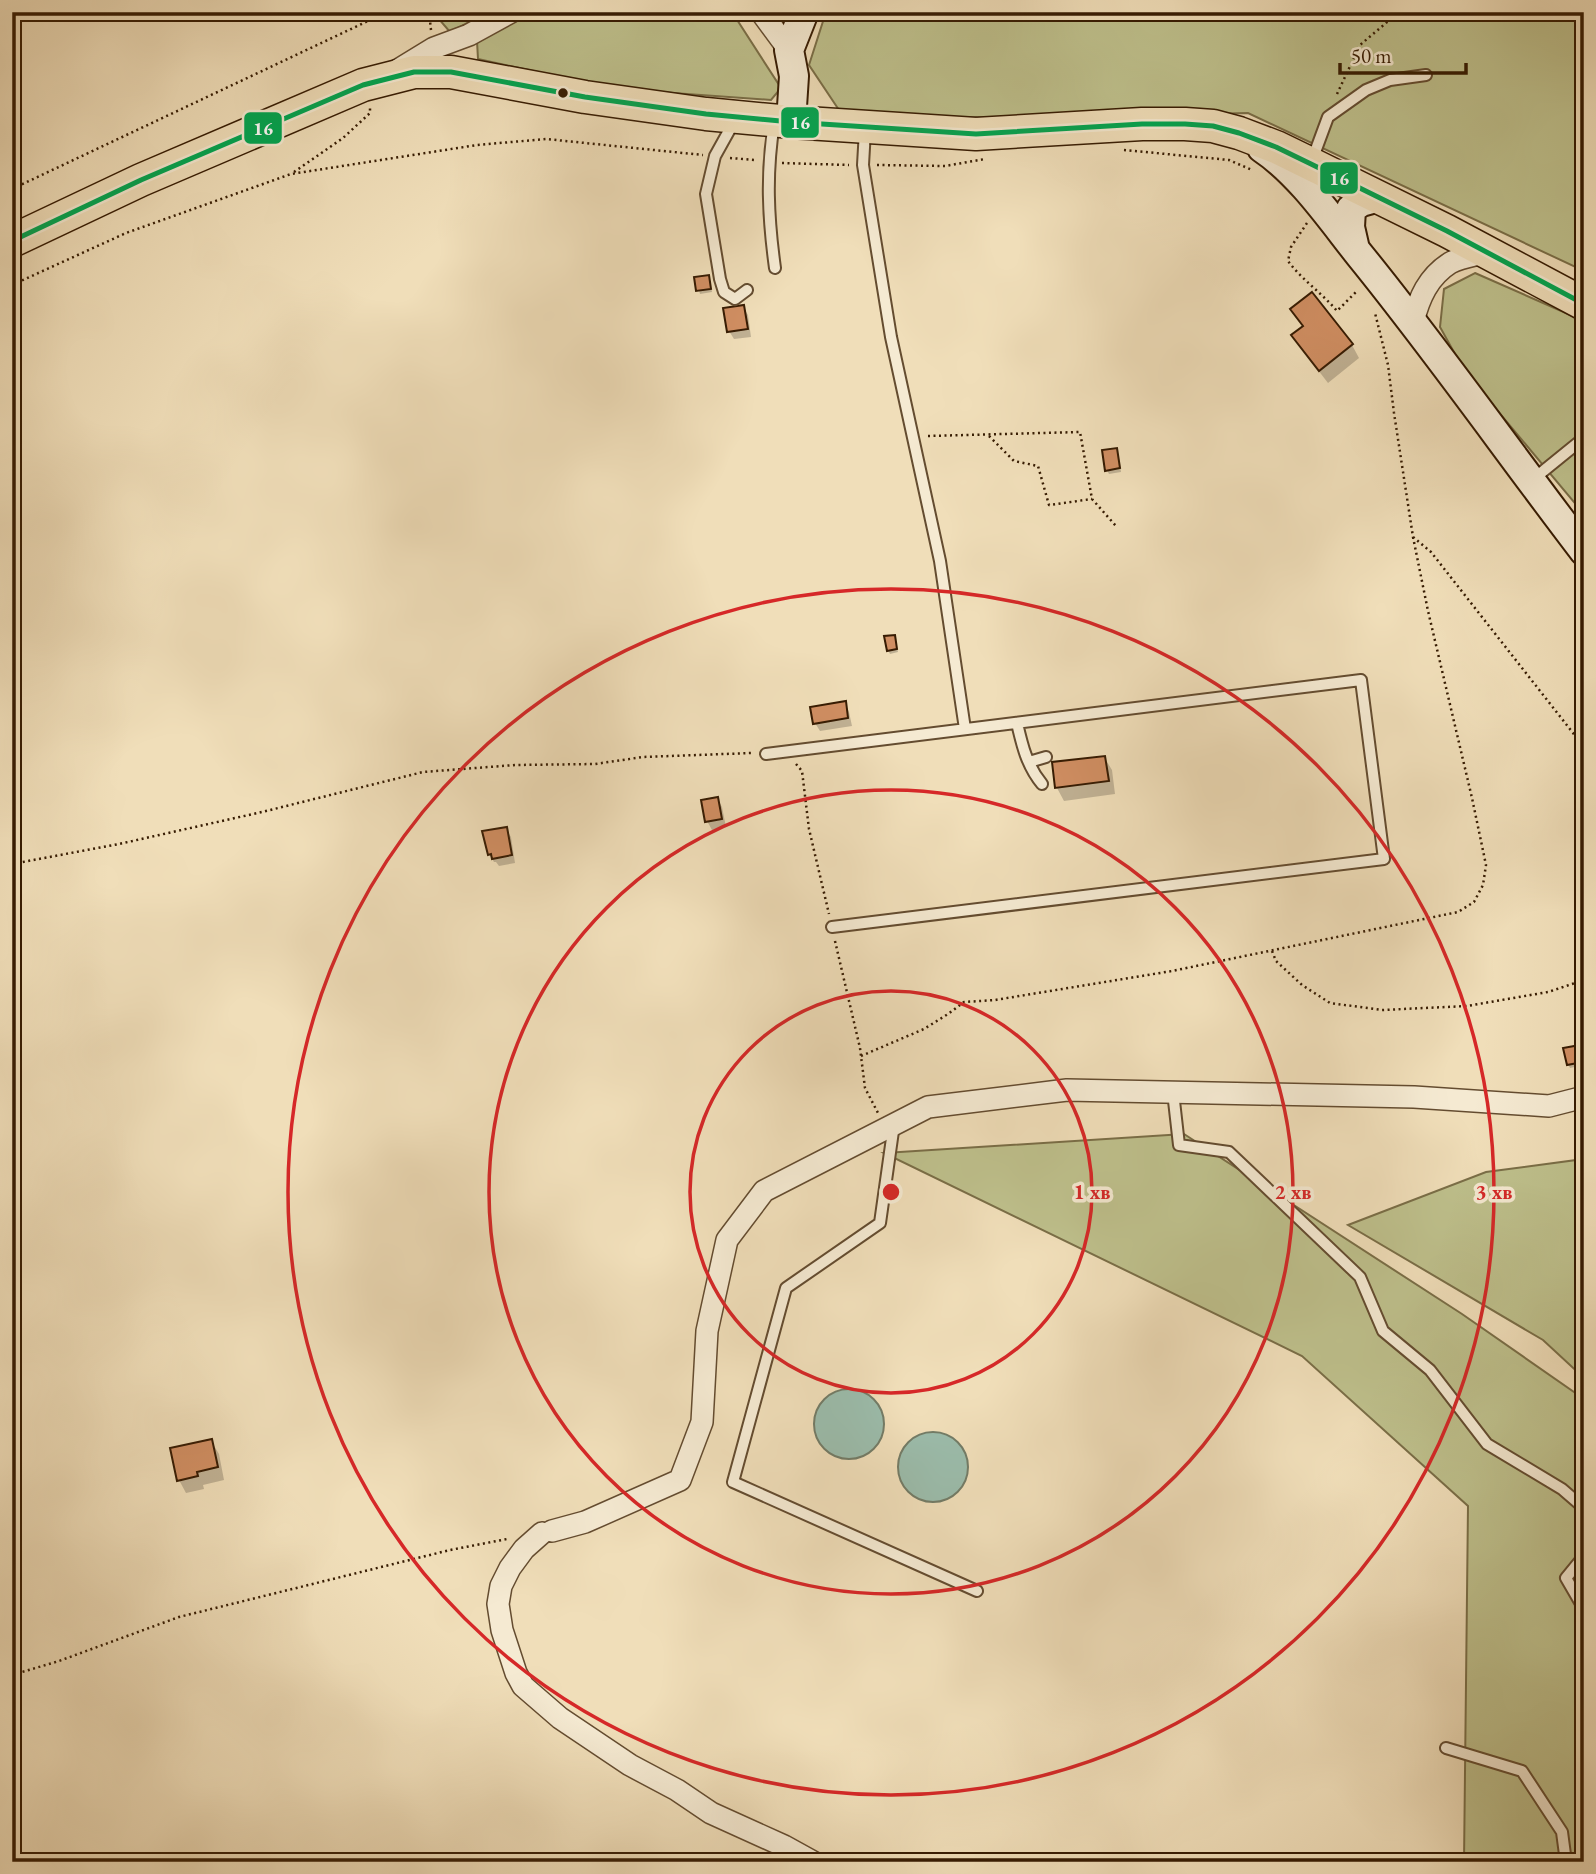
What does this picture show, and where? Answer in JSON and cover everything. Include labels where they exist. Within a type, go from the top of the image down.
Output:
[{"type":"main road","points":[[783,121],[794,76],[789,50],[804,12]]},
{"type":"main road","points":[[12,241],[153,175],[363,85],[414,72],[451,72],[585,97],[736,117],[865,127],[976,134],[1142,124],[1213,126],[1276,147],[1487,252],[1584,304]]},
{"type":"main road","points":[[1240,133],[1276,158],[1299,180],[1413,322],[1584,551]]},
{"type":"main road","points":[[1325,171],[1334,189],[1332,202],[1355,249]]},
{"type":"main road","points":[[1355,249],[1350,227],[1351,209],[1361,201],[1379,197]]},
{"type":"street","points":[[384,79],[434,48],[469,35],[511,12]]},
{"type":"street","points":[[761,12],[789,50]]},
{"type":"street","points":[[1413,322],[1418,301],[1428,283],[1451,262],[1487,252]]},
{"type":"street","points":[[813,1862],[711,1813],[677,1790],[630,1765],[569,1724],[523,1686],[502,1630],[498,1604],[501,1586],[510,1569],[524,1549],[547,1532],[585,1522],[680,1480],[702,1422],[707,1331],[727,1240],[764,1191],[928,1107],[1067,1090],[1413,1097],[1549,1106],[1584,1097]]},
{"type":"lane","points":[[1325,171],[1328,117],[1366,90],[1390,80],[1426,75]]},
{"type":"lane","points":[[736,117],[715,156],[706,194],[724,292],[735,299],[747,290]]},
{"type":"lane","points":[[775,268],[769,220],[769,161],[783,121]]},
{"type":"lane","points":[[865,127],[863,165],[891,337],[940,561],[965,729]]},
{"type":"lane","points":[[1531,481],[1584,438]]},
{"type":"lane","points":[[766,754],[1361,680],[1384,859],[832,928]]},
{"type":"lane","points":[[1017,723],[1022,748],[1042,784]]},
{"type":"lane","points":[[1029,762],[1046,757]]},
{"type":"lane","points":[[1174,1092],[1180,1145],[1229,1152],[1360,1277],[1384,1331],[1430,1370],[1487,1444],[1562,1489],[1584,1508]]},
{"type":"lane","points":[[890,1127],[880,1223],[786,1288],[733,1482],[977,1591]]},
{"type":"lane","points":[[1584,1556],[1566,1578],[1584,1609]]},
{"type":"lane","points":[[1446,1748],[1522,1771],[1562,1832],[1566,1862]]},
{"type":"path","points":[[12,189],[387,12]]},
{"type":"path","points":[[424,12],[430,22]]},
{"type":"path","points":[[1328,117],[1360,45],[1399,12]]},
{"type":"path","points":[[1578,12],[1584,14]]},
{"type":"path","points":[[291,174],[343,138],[370,113],[369,106]]},
{"type":"path","points":[[12,285],[126,233],[291,174],[477,145],[546,139],[805,165],[945,166],[993,158]]},
{"type":"path","points":[[1120,150],[1229,160],[1258,172]]},
{"type":"path","points":[[1323,210],[1308,222],[1291,247],[1288,261],[1297,274],[1325,296],[1337,311],[1373,272]]},
{"type":"path","points":[[862,1056],[924,1028],[964,1002],[995,1000],[1172,971],[1458,912],[1474,902],[1483,885],[1486,865],[1413,537],[1388,365],[1374,309]]},
{"type":"path","points":[[914,436],[1080,432],[1092,499],[1116,526]]},
{"type":"path","points":[[988,435],[1014,461],[1038,466],[1049,505],[1092,499]]},
{"type":"path","points":[[1413,537],[1431,552],[1584,747]]},
{"type":"path","points":[[12,864],[262,813],[423,772],[515,765],[595,764],[643,757],[789,755],[802,771],[809,829],[862,1056],[865,1088],[890,1127]]},
{"type":"path","points":[[1272,951],[1276,961],[1302,985],[1330,1003],[1382,1010],[1466,1006],[1548,992],[1584,981]]},
{"type":"path","points":[[12,1675],[60,1661],[179,1617],[450,1550],[547,1532]]},
{"type":"green space","points":[[439,12],[489,12],[450,32],[438,18]]},
{"type":"green space","points":[[531,12],[732,12],[781,88],[771,100],[617,89],[478,59],[477,41]]},
{"type":"green space","points":[[826,12],[1584,12],[1584,271],[1248,113],[1032,118],[843,116],[809,65]]},
{"type":"green space","points":[[1475,273],[1584,321],[1584,514],[1465,372],[1440,327],[1444,289]]},
{"type":"green space","points":[[1184,1134],[1462,1314],[1584,1399],[1584,1862],[1464,1862],[1468,1506],[1302,1356],[884,1153]]},
{"type":"green space","points":[[1584,1159],[1584,1378],[1543,1340],[1348,1225],[1486,1172]]},
{"type":"shaded area","points":[[849,1389],[874,1399],[884,1424],[874,1449],[849,1459],[824,1449],[814,1424],[824,1399]]},
{"type":"shaded area","points":[[933,1432],[958,1442],[968,1467],[958,1492],[933,1502],[908,1492],[898,1467],[908,1442]]},
{"type":"building","points":[[709,275],[711,289],[696,291],[694,277]]},
{"type":"building","points":[[1312,292],[1353,344],[1319,371],[1291,335],[1303,326],[1290,309]]},
{"type":"building","points":[[744,305],[748,329],[727,332],[723,308]]},
{"type":"building","points":[[1117,448],[1120,468],[1105,471],[1102,450]]},
{"type":"building","points":[[895,635],[897,649],[887,651],[884,636]]},
{"type":"building","points":[[846,701],[848,718],[813,724],[810,707]]},
{"type":"building","points":[[1105,756],[1109,781],[1055,788],[1052,762]]},
{"type":"building","points":[[718,797],[722,819],[705,822],[701,800]]},
{"type":"building","points":[[507,827],[512,855],[492,859],[491,854],[488,855],[482,831]]},
{"type":"building","points":[[1580,1045],[1583,1062],[1567,1065],[1563,1048]]},
{"type":"building","points":[[212,1439],[218,1467],[177,1481],[170,1448]]},
{"type":"transit line","name":"16","points":[[12,241],[141,180],[363,85],[414,72],[451,72],[585,97],[706,114],[791,122],[976,134],[1142,124],[1213,126],[1276,147],[1447,231],[1584,304]]}]
